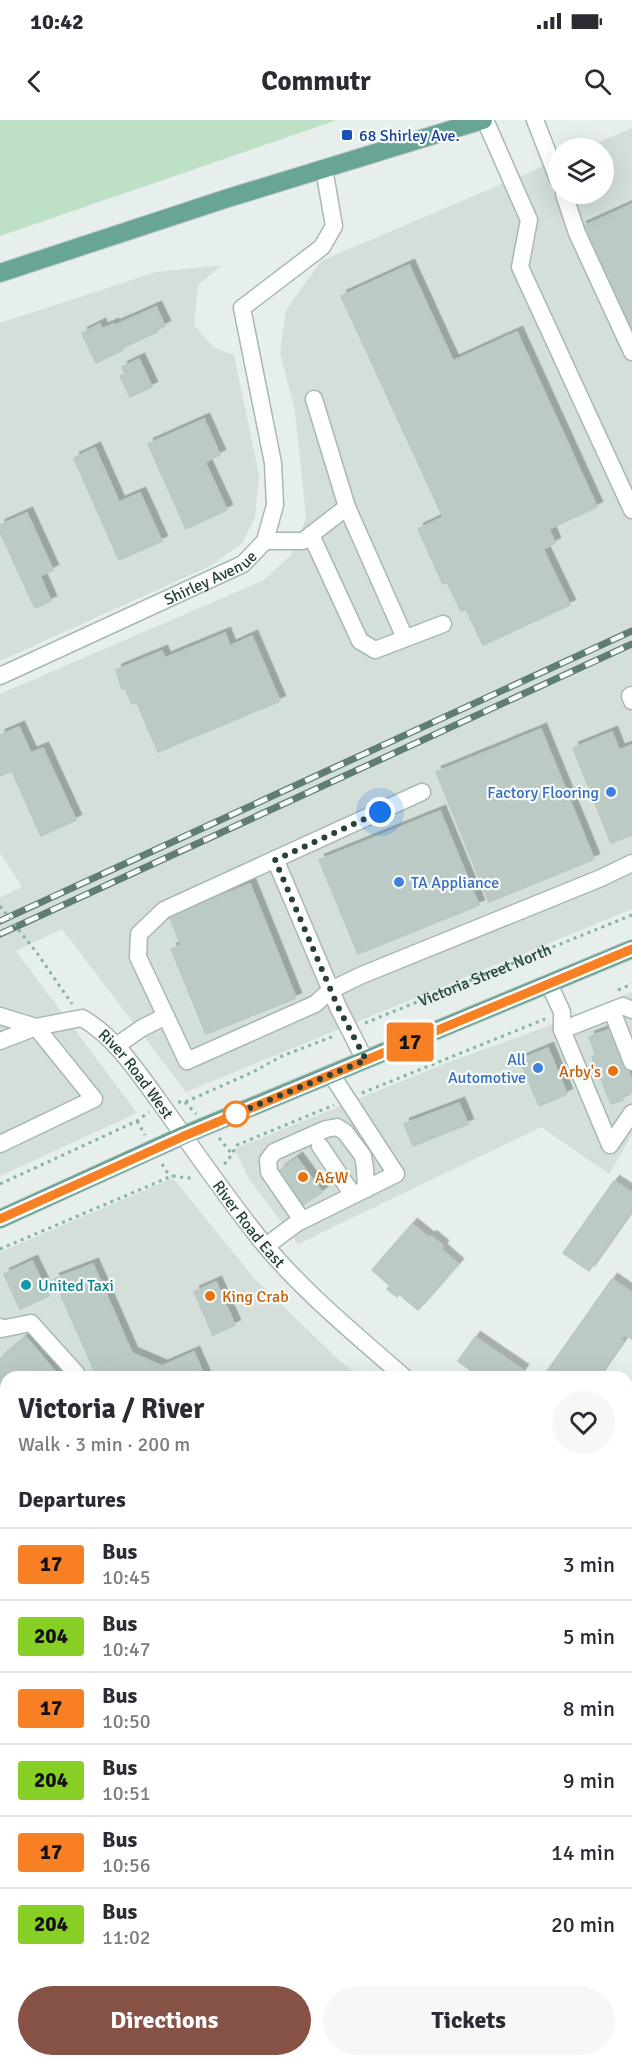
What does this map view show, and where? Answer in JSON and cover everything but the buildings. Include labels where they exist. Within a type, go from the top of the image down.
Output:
[{"type":"main road","points":[[0,273],[484,120]]},
{"type":"main road","name":"Victoria Street North","points":[[0,1219],[184,1136],[632,950]]},
{"type":"street","points":[[484,120],[529,220],[520,267],[632,510]]},
{"type":"street","points":[[535,120],[548,153]]},
{"type":"street","name":"Shirley Avenue","points":[[0,676],[243,564],[265,541],[275,505],[273,463],[242,308],[322,247],[334,226],[324,169]]},
{"type":"street","points":[[568,204],[577,233],[632,352]]},
{"type":"street","points":[[314,399],[347,507],[405,638]]},
{"type":"street","points":[[265,541],[303,541],[347,507]]},
{"type":"street","points":[[311,535],[360,640],[375,650],[442,624]]},
{"type":"street","points":[[632,695],[630,696],[632,701]]},
{"type":"street","points":[[422,792],[164,910],[140,934],[138,957],[187,1061],[315,1004],[331,990],[362,975],[601,878],[632,863]]},
{"type":"street","points":[[275,860],[331,990],[366,1060]]},
{"type":"street","points":[[549,984],[562,1012],[562,1030],[610,1145],[632,1113]]},
{"type":"street","points":[[562,1030],[623,1006],[632,1010]]},
{"type":"street","points":[[612,1011],[632,1062]]},
{"type":"street","points":[[0,1016],[36,1027],[94,1099],[0,1144]]},
{"type":"street","points":[[117,1046],[166,1016]]},
{"type":"street","name":"River Road West","points":[[36,1027],[82,1018],[94,1025],[117,1046],[184,1136]]},
{"type":"street","points":[[0,1041],[36,1027]]},
{"type":"street","points":[[266,1246],[302,1220],[396,1174],[331,1074]]},
{"type":"street","points":[[302,1220],[269,1172],[268,1160],[274,1152],[326,1129],[337,1127],[345,1132],[363,1156],[366,1168],[360,1192]]},
{"type":"street","name":"River Road East","points":[[184,1136],[266,1246],[310,1294],[397,1371]]},
{"type":"street","points":[[320,1146],[360,1192]]},
{"type":"street","points":[[0,1327],[1,1329],[31,1323],[74,1371]]},
{"type":"path","points":[[0,906],[38,953],[65,994]]},
{"type":"path","name":"Victoria Street North","points":[[172,1101],[186,1104],[282,1056],[632,915]]},
{"type":"path","points":[[611,992],[632,984]]},
{"type":"path","points":[[227,1162],[237,1145],[562,1012]]},
{"type":"path","points":[[0,1184],[138,1123],[144,1114]]},
{"type":"path","points":[[229,1148],[232,1154]]},
{"type":"path","points":[[167,1172],[172,1176]]},
{"type":"path","points":[[0,1250],[172,1176],[188,1178]]},
{"type":"shaded area","points":[[632,128],[632,909],[186,1092],[62,929],[16,951],[137,1113],[0,1176],[0,897],[22,887],[0,853],[0,694],[264,580],[291,555],[306,518],[295,411],[280,353],[286,310],[321,261],[548,164],[548,204],[614,204],[614,138],[608,138]]},
{"type":"shaded area","points":[[222,265],[198,285],[194,325],[214,348],[234,355],[259,475],[255,517],[242,543],[212,565],[0,661],[0,323],[156,272]]},
{"type":"shaded area","points":[[632,992],[632,1135],[609,1174],[541,1127],[298,1244],[251,1182],[234,1149],[449,1062],[543,1028]]},
{"type":"shaded area","points":[[173,1178],[254,1278],[353,1371],[0,1371],[0,1252]]},
{"type":"green space","points":[[0,120],[337,120],[0,236]]},
{"type":"railway","points":[[0,921],[632,631]]},
{"type":"railway","points":[[0,934],[632,644]]},
{"type":"bus line","name":"17","points":[[0,1219],[184,1136],[632,949]]},
{"type":"place","name":"68 Shirley Ave.","points":[[347,135]]},
{"type":"place","name":"Factory Flooring","points":[[611,792]]},
{"type":"place","name":"TA Appliance","points":[[399,882]]},
{"type":"place","name":"All Automotive","points":[[538,1068]]},
{"type":"place","name":"Arby's","points":[[613,1071]]},
{"type":"place","name":"A&W","points":[[303,1177]]},
{"type":"place","name":"United Taxi","points":[[26,1285]]},
{"type":"place","name":"King Crab","points":[[210,1296]]},
{"type":"route","points":[[236,1114],[228,1117],[366,1060],[338,1007],[275,860],[380,812]]}]
